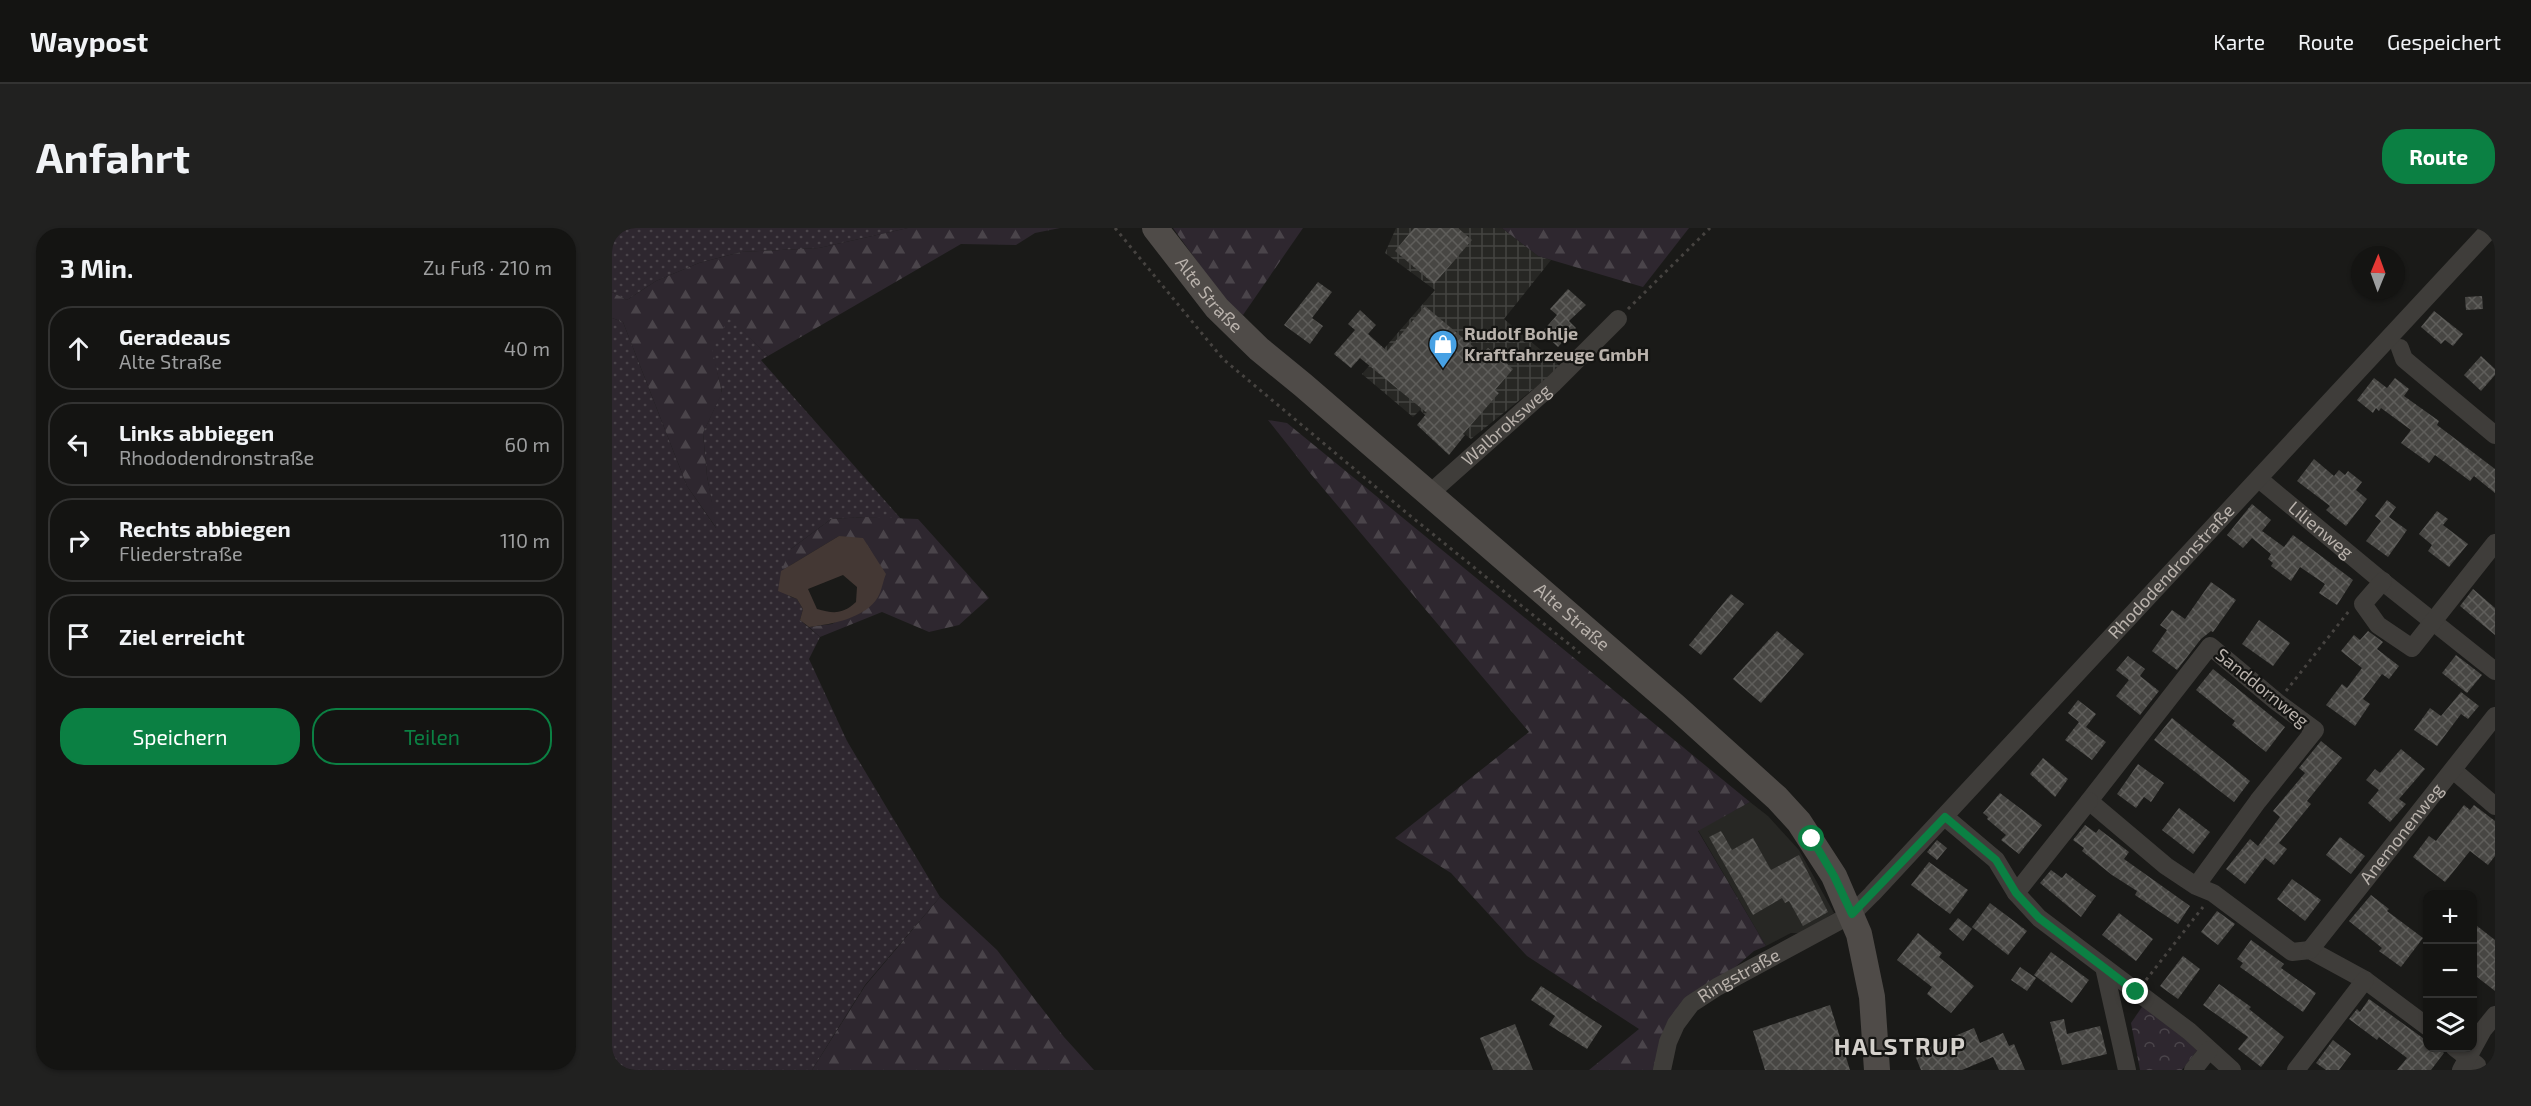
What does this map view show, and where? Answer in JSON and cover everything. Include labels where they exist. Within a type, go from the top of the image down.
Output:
[{"type":"street","name":"Alte Straße","points":[[1155,228],[1217,308],[1252,342],[1675,706],[1777,798],[1799,822],[1820,853],[1852,914],[1869,977],[1877,1070]]},
{"type":"street","name":"Rhododendronstraße","points":[[1852,914],[1945,817],[2491,228]]},
{"type":"street","name":"Walbroksweg","points":[[1428,495],[1554,383],[1618,319]]},
{"type":"street","points":[[2400,348],[2404,359],[2494,433]]},
{"type":"street","name":"Lilienweg","points":[[2259,479],[2433,621]]},
{"type":"street","points":[[2383,581],[2363,604],[2378,625],[2412,648],[2495,543]]},
{"type":"street","points":[[2433,621],[2495,671]]},
{"type":"street","name":"Sanddornweg","points":[[2016,893],[2210,646],[2277,702],[2315,730],[2258,801],[2196,886]]},
{"type":"street","name":"Anemonenweg","points":[[2310,950],[2495,716]]},
{"type":"street","points":[[2453,770],[2495,806]]},
{"type":"street","points":[[2089,801],[2166,866],[2196,886],[2213,893],[2292,952],[2310,950],[2365,980],[2423,1024]]},
{"type":"street","points":[[1945,817],[1996,860],[2016,893],[2039,918],[2189,1031],[2232,1070]]},
{"type":"street","name":"Ringstraße","points":[[1662,1070],[1668,1042],[1676,1024],[1691,1004],[1717,987],[1852,914]]},
{"type":"street","points":[[2104,967],[2127,1070]]},
{"type":"street","points":[[2296,1070],[2365,980]]},
{"type":"street","points":[[2465,1060],[2495,1016]]},
{"type":"street","points":[[2193,1070],[2209,1050]]},
{"type":"path","points":[[1115,228],[1223,359],[1408,514],[1589,660]]},
{"type":"path","points":[[1618,319],[1710,228]]},
{"type":"path","points":[[2277,702],[2355,604]]},
{"type":"path","points":[[2136,992],[2213,893]]},
{"type":"shaded area","points":[[1396,228],[1502,228],[1538,256],[1551,260],[1504,319],[1561,367],[1471,439],[1439,414],[1426,416],[1420,410],[1413,417],[1362,374],[1435,290],[1385,253]]},
{"type":"shaded area","points":[[839,536],[863,538],[886,574],[878,597],[865,611],[847,619],[809,627],[800,620],[803,609],[797,599],[778,591],[781,571]],"holes":[[[843,575],[857,587],[856,602],[847,609],[833,612],[817,609],[808,589]]]},
{"type":"shaded area","points":[[1750,802],[1768,816],[1799,850],[1834,913],[1802,933],[1791,933],[1766,946],[1698,830]]},
{"type":"green space","points":[[612,228],[908,228],[819,248],[741,252],[699,263],[656,281],[627,300],[612,292]]},
{"type":"green space","points":[[908,228],[1060,228],[1035,233],[1016,245],[961,244],[768,356],[729,318],[712,348],[722,393],[703,433],[707,476],[717,529],[687,486],[623,322],[612,318],[612,292],[627,300],[656,281],[699,263],[741,252],[819,248]]},
{"type":"green space","points":[[1173,228],[1303,228],[1243,315],[1227,303]]},
{"type":"green space","points":[[1502,228],[1689,228],[1643,287],[1538,256]]},
{"type":"green space","points":[[729,317],[768,356],[761,360],[902,520],[866,517],[831,519],[791,549],[789,596],[797,599],[803,609],[800,620],[820,637],[809,659],[847,741],[940,897],[865,985],[812,1070],[612,1070],[612,318],[623,322],[687,486],[716,528],[707,476],[703,433],[722,392],[711,348]]},
{"type":"green space","points":[[1268,420],[1287,423],[1750,802],[1698,831],[1766,946],[1754,951],[1733,969],[1701,988],[1653,1070],[1589,1070],[1639,1029],[1527,956],[1451,873],[1395,838],[1529,732]]},
{"type":"green space","points":[[866,517],[918,519],[989,598],[959,625],[929,632],[882,612],[820,637],[809,627],[832,624],[877,598],[839,536],[781,571],[791,549],[831,519]]},
{"type":"green space","points":[[940,897],[997,950],[1064,1037],[1094,1070],[812,1070],[865,986]]},
{"type":"green space","points":[[2144,1004],[2199,1048],[2182,1070],[2140,1070],[2131,1023]]},
{"type":"building","points":[[1414,228],[1458,228],[1472,240],[1434,284],[1395,251]]},
{"type":"building","points":[[1318,282],[1332,292],[1312,318],[1323,326],[1310,344],[1284,325]]},
{"type":"building","points":[[1568,289],[1586,305],[1569,321],[1576,328],[1558,347],[1542,332],[1557,315],[1550,309]]},
{"type":"building","points":[[2482,296],[2483,309],[2466,310],[2465,297]]},
{"type":"building","name":"Rudolf Bohlje Kraftfahrzeuge GmbH","points":[[1425,306],[1482,354],[1488,348],[1513,369],[1495,390],[1499,393],[1463,434],[1465,435],[1449,455],[1417,425],[1427,413],[1360,358],[1351,368],[1334,354],[1355,330],[1348,324],[1360,310],[1376,325],[1368,334],[1387,351]]},
{"type":"building","points":[[2434,311],[2463,334],[2453,346],[2445,340],[2441,344],[2421,327]]},
{"type":"building","points":[[2481,356],[2495,369],[2495,375],[2481,391],[2464,375]]},
{"type":"building","points":[[2374,378],[2387,388],[2395,378],[2409,389],[2404,396],[2439,421],[2437,425],[2495,469],[2495,493],[2474,476],[2470,481],[2435,455],[2429,463],[2401,443],[2411,430],[2381,408],[2379,411],[2376,408],[2373,413],[2357,400]]},
{"type":"building","points":[[2314,459],[2334,476],[2339,470],[2345,475],[2348,471],[2362,482],[2356,490],[2367,499],[2346,526],[2326,510],[2330,506],[2297,481]]},
{"type":"building","points":[[2387,500],[2396,507],[2389,517],[2407,530],[2388,557],[2366,541],[2381,521],[2375,516]]},
{"type":"building","points":[[2252,504],[2271,520],[2262,531],[2284,547],[2293,535],[2353,580],[2337,605],[2319,593],[2325,584],[2300,567],[2291,581],[2271,566],[2273,563],[2268,559],[2271,554],[2252,538],[2243,548],[2227,535]]},
{"type":"building","points":[[2437,511],[2448,519],[2443,525],[2468,544],[2449,567],[2428,551],[2432,545],[2419,534]]},
{"type":"building","points":[[2211,582],[2236,600],[2213,632],[2211,631],[2201,639],[2177,670],[2152,651],[2167,630],[2160,625],[2172,610],[2185,619]]},
{"type":"building","points":[[2473,589],[2495,608],[2495,635],[2460,606]]},
{"type":"building","points":[[1731,594],[1744,604],[1701,655],[1689,645]]},
{"type":"building","points":[[2259,620],[2290,643],[2273,666],[2242,644]]},
{"type":"building","points":[[1777,631],[1804,654],[1761,703],[1733,679]]},
{"type":"building","points":[[2368,631],[2383,642],[2377,649],[2399,666],[2389,679],[2382,674],[2363,699],[2370,704],[2355,726],[2326,705],[2342,684],[2347,688],[2362,668],[2341,651],[2354,635],[2360,640]]},
{"type":"building","points":[[2456,655],[2482,675],[2467,693],[2442,673]]},
{"type":"building","points":[[2128,656],[2145,669],[2140,676],[2159,691],[2140,715],[2116,696],[2129,680],[2116,670]]},
{"type":"building","points":[[2213,669],[2285,727],[2266,752],[2232,725],[2235,721],[2196,690]]},
{"type":"building","points":[[2461,692],[2479,706],[2468,719],[2461,714],[2437,746],[2414,730],[2430,708],[2441,716]]},
{"type":"building","points":[[2078,700],[2096,714],[2086,727],[2106,742],[2092,760],[2065,740],[2079,722],[2068,713]]},
{"type":"building","points":[[2172,718],[2250,781],[2234,802],[2154,740]]},
{"type":"building","points":[[2321,741],[2342,758],[2307,801],[2311,804],[2279,843],[2287,849],[2274,865],[2265,858],[2245,884],[2226,869],[2250,839],[2258,846],[2280,817],[2273,811],[2305,773],[2299,768]]},
{"type":"building","points":[[2401,749],[2425,769],[2399,799],[2406,804],[2390,822],[2368,803],[2379,790],[2366,780],[2375,769],[2380,773]]},
{"type":"building","points":[[2043,758],[2068,779],[2055,797],[2030,774]]},
{"type":"building","points":[[2138,764],[2164,783],[2151,802],[2144,797],[2136,808],[2117,794]]},
{"type":"building","points":[[2000,793],[2042,825],[2019,854],[2001,840],[2006,835],[1983,813]]},
{"type":"building","points":[[2464,805],[2470,810],[2474,805],[2495,821],[2495,856],[2488,865],[2470,851],[2445,882],[2413,857],[2429,836],[2436,841]]},
{"type":"building","points":[[2179,808],[2210,832],[2193,854],[2162,830]]},
{"type":"building","points":[[2085,825],[2096,833],[2099,829],[2129,852],[2124,859],[2190,906],[2178,924],[2135,895],[2137,891],[2082,851],[2084,848],[2073,840]]},
{"type":"building","points":[[1721,831],[1732,850],[1753,838],[1771,870],[1799,855],[1828,912],[1803,926],[1789,901],[1785,903],[1782,898],[1753,915],[1709,837]]},
{"type":"building","points":[[2340,837],[2365,856],[2351,874],[2326,855]]},
{"type":"building","points":[[1937,840],[1947,848],[1937,860],[1927,852]]},
{"type":"building","points":[[1929,862],[1968,890],[1950,914],[1911,885]]},
{"type":"building","points":[[2051,870],[2062,878],[2066,873],[2096,896],[2081,917],[2040,883]]},
{"type":"building","points":[[2292,879],[2321,900],[2305,921],[2277,899]]},
{"type":"building","points":[[2371,895],[2389,909],[2387,911],[2423,938],[2401,967],[2379,951],[2382,948],[2349,921]]},
{"type":"building","points":[[1990,903],[2027,931],[2008,955],[1972,927]]},
{"type":"building","points":[[2217,911],[2235,924],[2218,945],[2201,932]]},
{"type":"building","points":[[2119,913],[2153,939],[2136,961],[2102,935]]},
{"type":"building","points":[[1958,918],[1972,929],[1963,941],[1949,929]]},
{"type":"building","points":[[2477,926],[2495,940],[2495,991],[2477,977]]},
{"type":"building","points":[[1918,933],[1942,953],[1939,957],[1974,986],[1951,1013],[1927,994],[1932,987],[1897,960]]},
{"type":"building","points":[[2251,940],[2284,964],[2281,968],[2316,993],[2303,1012],[2240,967],[2243,963],[2237,959]]},
{"type":"building","points":[[2051,952],[2089,980],[2072,1003],[2034,975]]},
{"type":"building","points":[[2183,956],[2200,969],[2178,999],[2160,986]]},
{"type":"building","points":[[2020,967],[2036,978],[2027,991],[2011,980]]},
{"type":"building","points":[[2219,984],[2251,1007],[2249,1009],[2284,1037],[2261,1067],[2238,1049],[2248,1037],[2203,1005]]},
{"type":"building","points":[[1541,986],[1602,1026],[1587,1049],[1549,1025],[1555,1016],[1531,1000]]},
{"type":"building","points":[[2369,999],[2423,1038],[2423,1052],[2444,1053],[2431,1070],[2397,1070],[2407,1058],[2379,1037],[2377,1040],[2349,1019],[2357,1009],[2360,1012]]},
{"type":"building","points":[[1830,1005],[1850,1070],[1765,1070],[1753,1031]]},
{"type":"building","points":[[2064,1019],[2067,1034],[2100,1026],[2107,1054],[2062,1065],[2050,1022]]},
{"type":"building","points":[[1515,1024],[1533,1070],[1493,1070],[1480,1038]]},
{"type":"building","points":[[1974,1028],[1980,1043],[2003,1033],[2009,1046],[2014,1044],[2025,1070],[1999,1070],[1993,1057],[1962,1070],[1921,1070],[1914,1053]]},
{"type":"building","points":[[2333,1040],[2351,1054],[2339,1070],[2326,1070],[2316,1063]]},
{"type":"place","name":"Rudolf Bohlje Kraftfahrzeuge GmbH","points":[[1443,370]]},
{"type":"district","name":"HALSTRUP","points":[[1900,1047]]},
{"type":"route","points":[[1812,839],[1844,894],[1852,914],[1945,817],[1996,860],[2016,893],[2039,918],[2136,992]]}]
